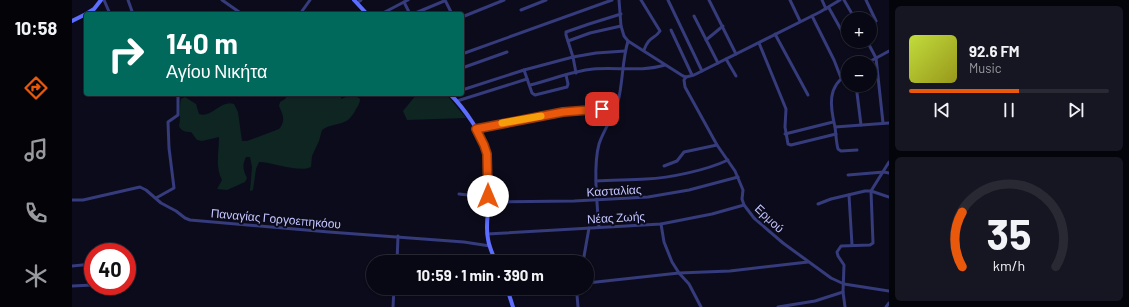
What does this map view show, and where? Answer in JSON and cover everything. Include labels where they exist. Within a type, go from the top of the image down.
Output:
[{"type":"street","points":[[89,12],[102,0],[109,12]]},
{"type":"street","points":[[128,0],[132,12]]},
{"type":"street","points":[[222,0],[239,12]]},
{"type":"street","points":[[301,12],[310,0]]},
{"type":"street","points":[[385,12],[408,0]]},
{"type":"street","points":[[418,12],[445,0],[451,12]]},
{"type":"street","points":[[464,16],[504,0]]},
{"type":"street","points":[[521,10],[546,0]]},
{"type":"street","points":[[464,53],[612,0]]},
{"type":"street","points":[[619,0],[621,26],[624,36],[628,41],[686,77],[692,76],[759,43],[840,0]]},
{"type":"street","points":[[641,0],[660,31],[649,40],[644,50]]},
{"type":"street","points":[[668,0],[702,71]]},
{"type":"street","points":[[709,0],[736,54]]},
{"type":"street","points":[[790,0],[800,21]]},
{"type":"street","points":[[822,0],[841,31]]},
{"type":"street","points":[[844,0],[851,12]]},
{"type":"street","points":[[866,0],[871,12]]},
{"type":"street","points":[[357,1],[365,12]]},
{"type":"street","points":[[404,2],[409,12]]},
{"type":"street","points":[[576,73],[566,34],[567,32],[621,14]]},
{"type":"street","points":[[72,21],[84,15]]},
{"type":"street","points":[[694,16],[718,63]]},
{"type":"street","points":[[812,16],[834,60],[841,78],[836,84],[832,95],[831,106],[838,147],[840,151],[857,150]]},
{"type":"street","points":[[568,41],[590,33],[621,26]]},
{"type":"street","points":[[706,40],[723,26]]},
{"type":"street","points":[[671,30],[692,76]]},
{"type":"street","points":[[775,34],[808,95]]},
{"type":"street","points":[[598,228],[596,181],[598,150],[618,101],[625,51],[628,41]]},
{"type":"street","points":[[759,43],[786,109],[785,134],[788,144],[792,145],[836,134]]},
{"type":"street","points":[[464,89],[524,70],[573,57],[596,53],[625,51]]},
{"type":"street","points":[[877,57],[889,51]]},
{"type":"street","points":[[464,67],[507,52]]},
{"type":"street","points":[[726,59],[736,76]]},
{"type":"street","points":[[530,85],[591,69],[623,69],[658,67],[665,65]]},
{"type":"street","points":[[877,67],[883,123]]},
{"type":"street","points":[[524,70],[532,93],[535,95],[566,87],[568,85],[566,75]]},
{"type":"street","name":"Ερμού","points":[[686,77],[684,80],[685,87],[717,145],[738,177],[743,190],[742,199],[744,205],[766,228],[808,262],[831,278],[844,284],[889,291]]},
{"type":"street","points":[[457,101],[527,79]]},
{"type":"street","points":[[857,92],[861,125]]},
{"type":"street","points":[[156,198],[174,188],[169,148],[168,122],[178,115],[178,96]]},
{"type":"street","points":[[452,96],[476,129],[487,154],[487,234],[493,255]]},
{"type":"street","points":[[476,129],[574,111],[615,108]]},
{"type":"street","points":[[785,134],[833,122]]},
{"type":"street","points":[[835,127],[889,123]]},
{"type":"street","points":[[664,166],[677,161],[684,152],[717,145]]},
{"type":"street","points":[[596,181],[660,178],[699,170],[728,160]]},
{"type":"street","points":[[846,307],[843,292],[844,265],[837,252],[841,246],[871,244],[873,241],[871,191],[889,162]]},
{"type":"street","points":[[848,175],[884,172],[889,173]]},
{"type":"street","name":"Κασταλίας","points":[[488,202],[596,200],[669,194],[738,177]]},
{"type":"street","name":"Παναγίας Γοργοεπηκόου","points":[[72,200],[88,199],[140,187],[146,190],[161,203],[190,220],[329,232],[398,236],[490,246]]},
{"type":"street","points":[[818,204],[859,192],[871,191],[889,197]]},
{"type":"street","points":[[459,194],[488,196]]},
{"type":"street","points":[[850,195],[852,245]]},
{"type":"street","name":"Νέας Ζωής","points":[[487,234],[661,224],[712,214],[744,205]]},
{"type":"street","points":[[661,224],[667,252],[679,273],[689,284],[701,307]]},
{"type":"street","points":[[584,255],[589,228]]},
{"type":"street","points":[[397,255],[398,236]]},
{"type":"street","points":[[594,282],[679,273],[730,271],[808,262]]},
{"type":"street","points":[[72,266],[84,265]]},
{"type":"street","points":[[72,286],[84,285]]},
{"type":"street","points":[[778,307],[815,301],[843,292]]},
{"type":"street","points":[[393,307],[394,295]]},
{"type":"street","points":[[510,295],[513,307]]},
{"type":"street","points":[[577,295],[578,307]]},
{"type":"street","points":[[886,307],[889,303]]},
{"type":"green space","points":[[287,96],[341,96],[341,99],[349,96],[356,96],[360,101],[352,116],[348,120],[322,130],[312,156],[311,167],[300,169],[259,162],[256,169],[253,190],[250,191],[252,167],[250,157],[246,157],[244,170],[247,178],[245,182],[227,190],[217,189],[222,180],[218,165],[219,137],[202,141],[197,140],[191,132],[181,129],[179,126],[181,99],[185,97],[196,104],[199,114],[203,115],[212,112],[225,104],[234,104],[238,112],[242,141],[247,141],[279,129],[283,123],[283,115],[279,106],[280,102]]},
{"type":"green space","points":[[415,96],[448,96],[466,118],[407,120],[403,111]]},
{"type":"slow traffic","points":[[502,123],[541,116]]},
{"type":"route","points":[[488,196],[487,154],[476,129],[563,112],[602,109]]}]
